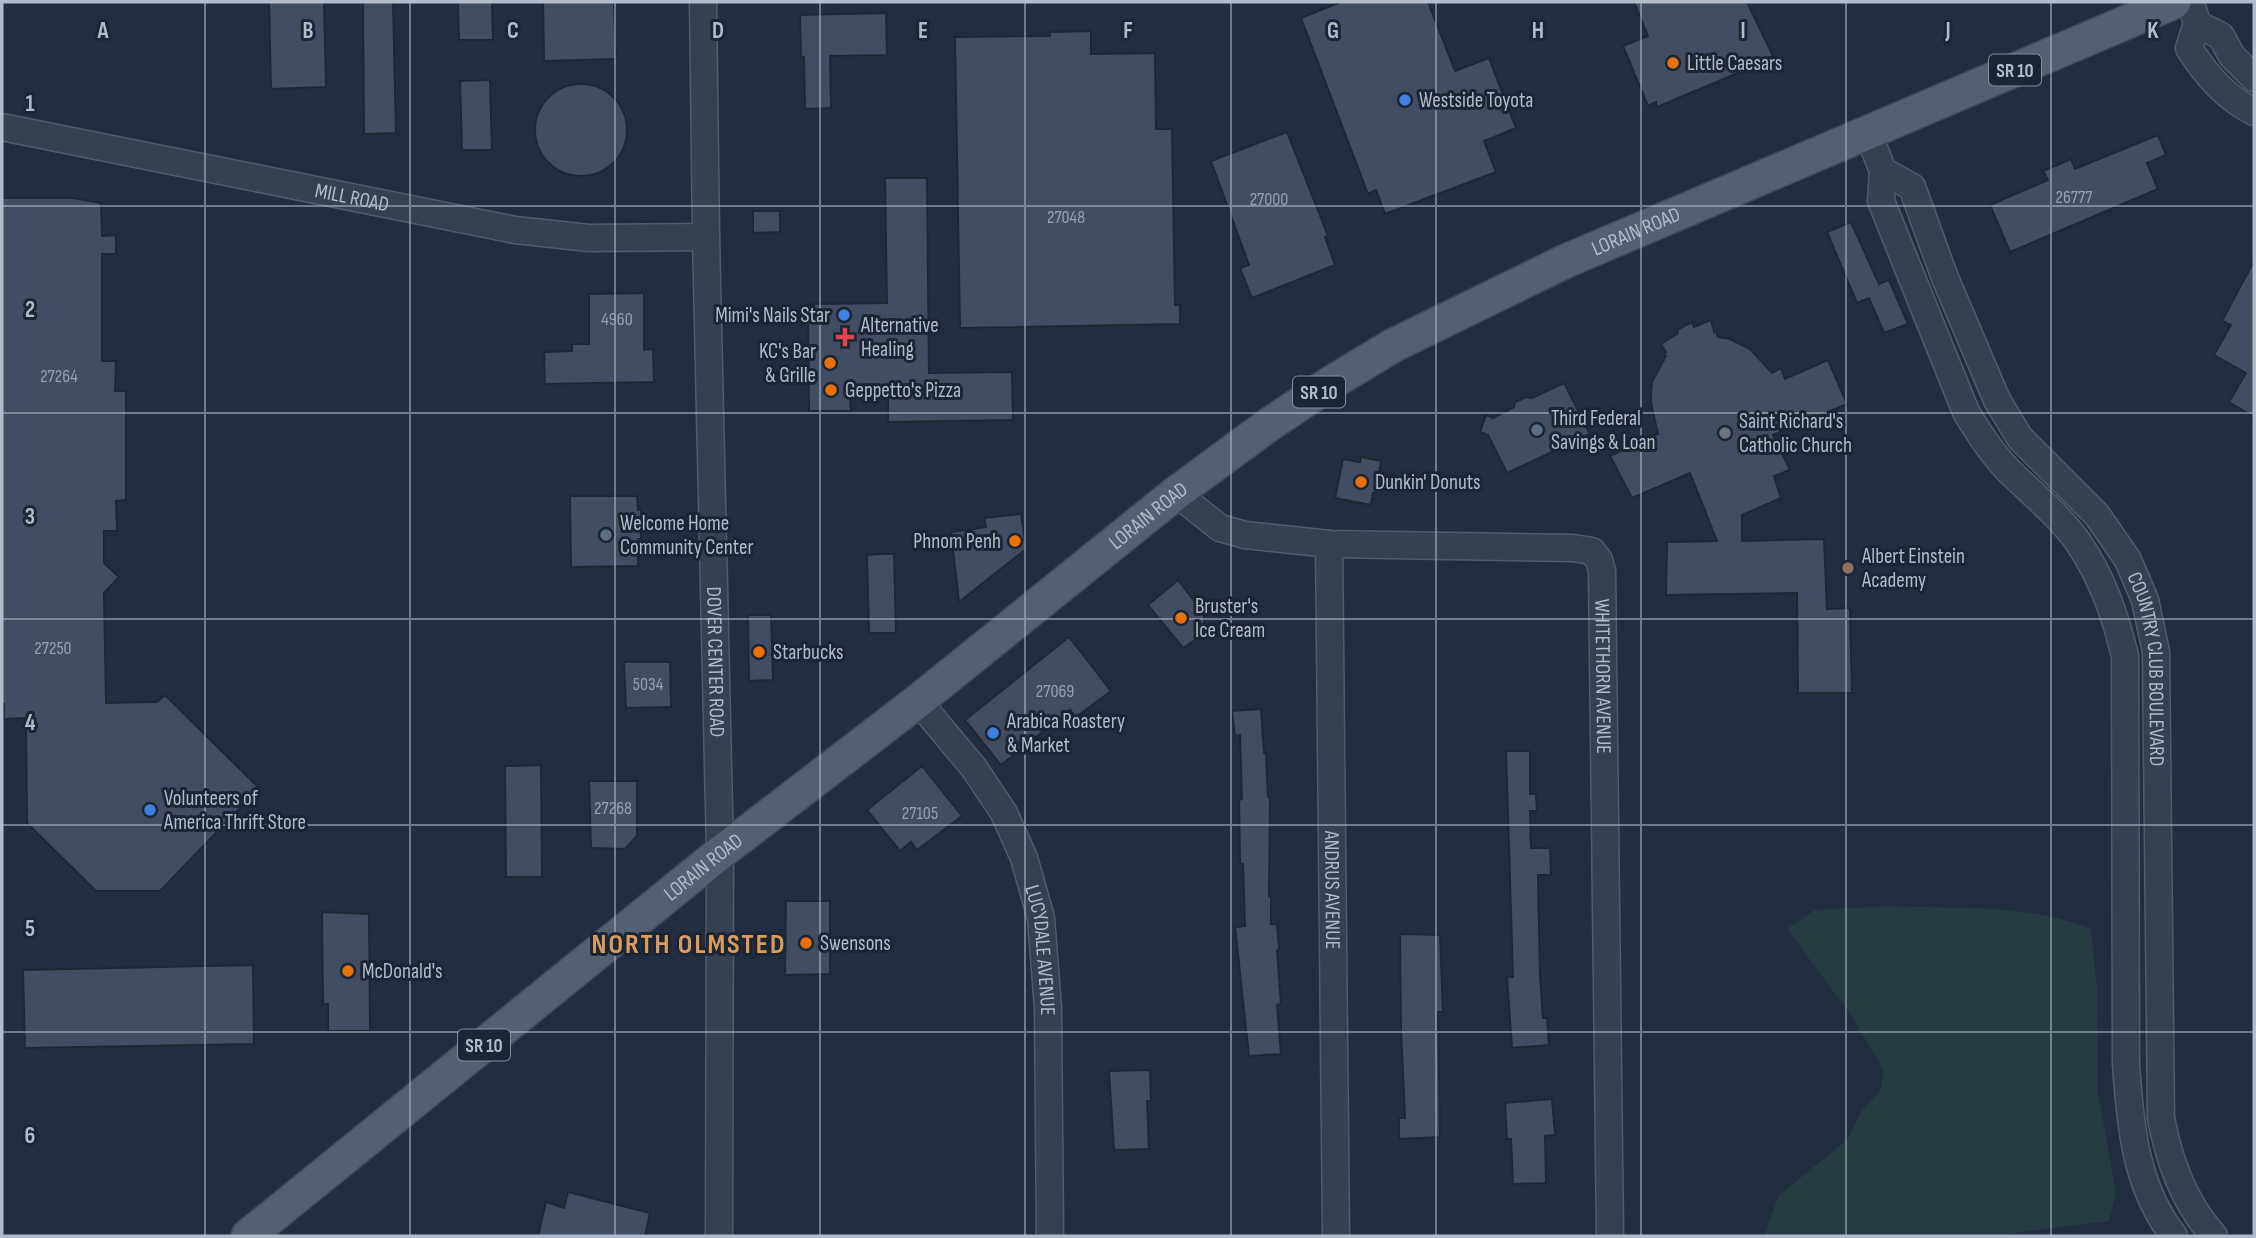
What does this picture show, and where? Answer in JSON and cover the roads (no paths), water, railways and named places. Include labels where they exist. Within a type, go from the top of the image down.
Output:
[{"type":"main road","name":"LORAIN ROAD","points":[[248,1236],[720,853],[918,701],[1176,493],[1267,426],[1394,345],[1566,261],[1868,133],[2187,9]]},
{"type":"street","name":"DOVER CENTER ROAD","points":[[703,2],[720,853],[719,1236]]},
{"type":"street","points":[[2187,9],[2221,36],[2232,56],[2254,78]]},
{"type":"street","points":[[2187,9],[2189,48],[2199,64],[2227,94],[2254,112]]},
{"type":"street","name":"MILL ROAD","points":[[2,127],[515,230],[589,238],[706,237]]},
{"type":"street","name":"COUNTRY CLUB BOULEVARD","points":[[1868,133],[1882,171],[1881,201],[1966,412],[1983,440],[2005,467],[2058,518],[2078,542],[2108,596],[2118,627],[2125,656],[2126,1064],[2131,1129],[2143,1175],[2162,1218],[2174,1236]]},
{"type":"street","name":"COUNTRY CLUB BOULEVARD","points":[[1882,171],[1912,187],[1945,278],[1987,377],[1997,400],[2020,438],[2097,515],[2128,561],[2145,600],[2156,652],[2161,1118],[2180,1183],[2201,1222],[2214,1236]]},
{"type":"street","name":"WHITETHORN AVENUE","points":[[1176,493],[1220,528],[1245,535],[1329,544],[1573,548],[1592,551],[1599,560],[1602,571],[1610,1236]]},
{"type":"street","name":"ANDRUS AVENUE","points":[[1329,544],[1336,1236]]},
{"type":"street","name":"LUCYDALE AVENUE","points":[[918,701],[974,768],[1004,813],[1024,858],[1041,918],[1048,1008],[1050,1236]]},
{"type":"place","name":"Little Caesars","points":[[1673,63]]},
{"type":"place","name":"Westside Toyota","points":[[1405,100]]},
{"type":"place","name":"Mimi's Nails Star","points":[[844,315]]},
{"type":"place","name":"Alternative Healing","points":[[845,337]]},
{"type":"place","name":"KC's Bar & Grille","points":[[830,363]]},
{"type":"place","name":"Geppetto's Pizza","points":[[831,390]]},
{"type":"place","name":"Third Federal Savings & Loan","points":[[1537,430]]},
{"type":"place","name":"Saint Richard's Catholic Church","points":[[1725,433]]},
{"type":"place","name":"Dunkin' Donuts","points":[[1361,482]]},
{"type":"place","name":"Welcome Home Community Center","points":[[606,535]]},
{"type":"place","name":"Phnom Penh","points":[[1015,541]]},
{"type":"place","name":"Albert Einstein Academy","points":[[1848,568]]},
{"type":"place","name":"Bruster's Ice Cream","points":[[1181,618]]},
{"type":"place","name":"Starbucks","points":[[759,652]]},
{"type":"place","name":"Arabica Roastery & Market","points":[[993,733]]},
{"type":"place","name":"Volunteers of America Thrift Store","points":[[150,810]]},
{"type":"place","name":"Swensons","points":[[806,943]]},
{"type":"place","name":"McDonald's","points":[[348,971]]},
{"type":"district","name":"NORTH OLMSTED","points":[[689,943]]}]
